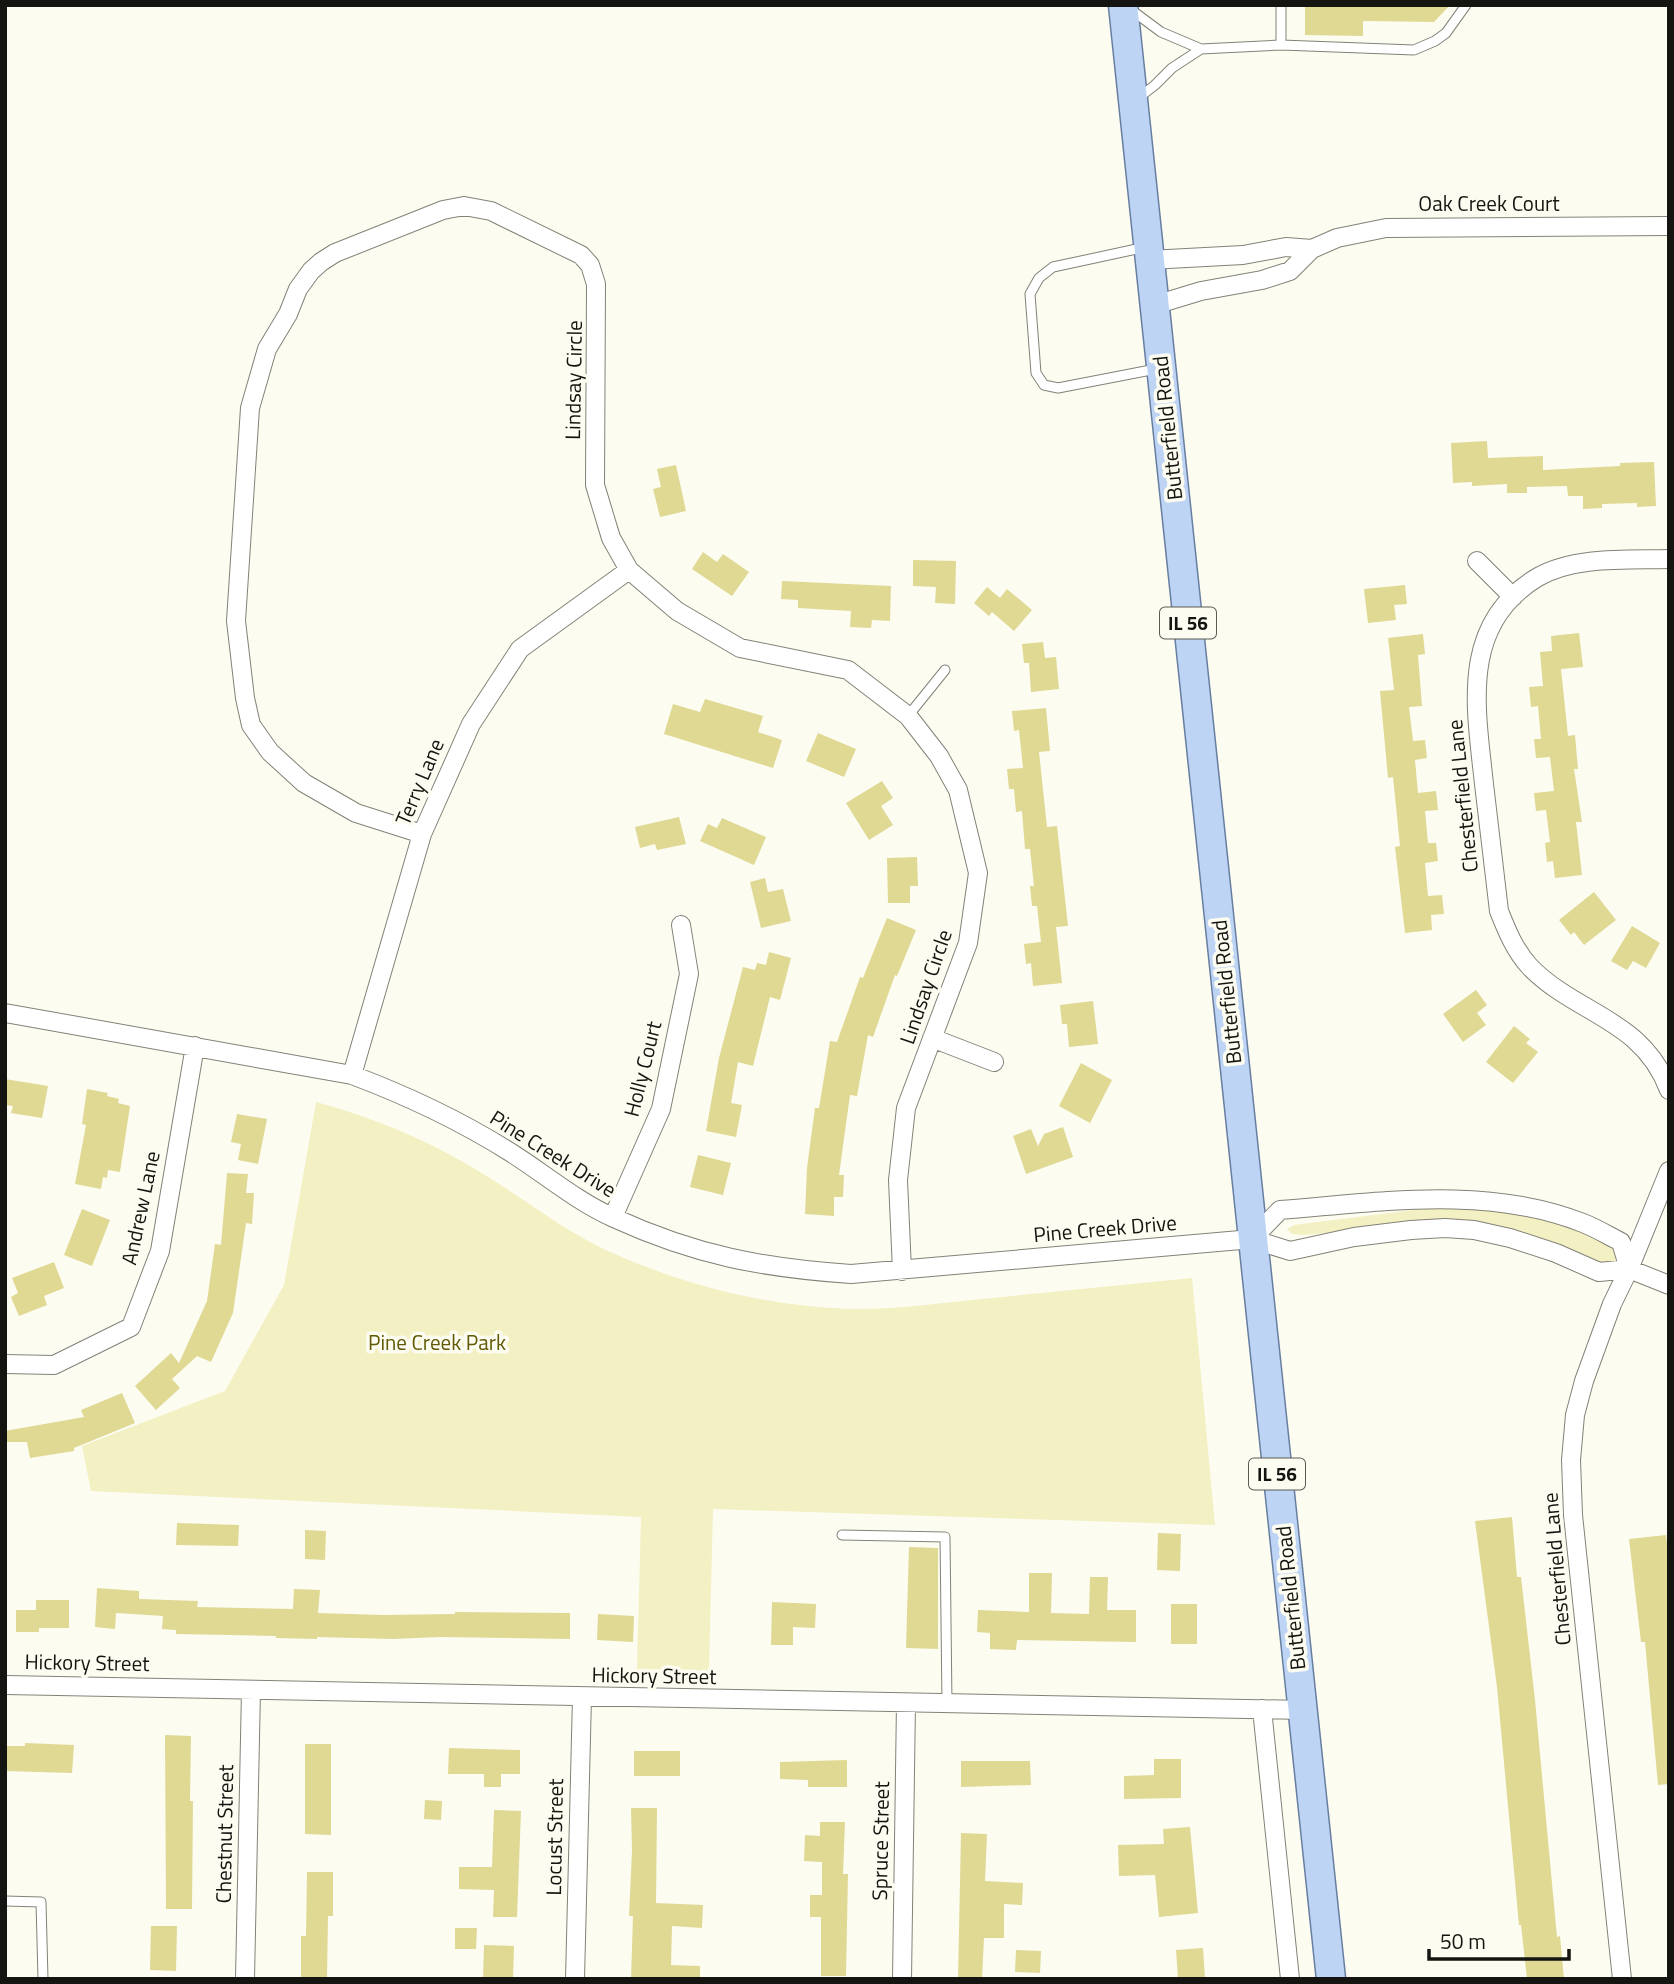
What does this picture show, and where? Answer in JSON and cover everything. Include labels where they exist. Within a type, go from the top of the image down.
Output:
[{"type":"main road","name":"Butterfield Road","points":[[1124,5],[1331,1979]]},
{"type":"street","name":"Lindsay Circle","points":[[422,834],[356,813],[304,783],[270,752],[251,725],[236,621],[250,408],[267,349],[288,314],[298,289],[311,271],[335,253],[412,221],[464,206],[491,211],[581,255],[590,265],[596,284],[595,485],[611,538],[629,570],[677,611],[740,648],[848,670],[908,716],[939,756],[958,790],[978,873],[968,943],[906,1108],[898,1180],[902,1271]]},
{"type":"street","name":"Oak Creek Court","points":[[1149,253],[1243,255],[1286,247],[1312,248],[1337,238],[1387,228],[1669,226]]},
{"type":"street","name":"Oak Creek Court","points":[[1155,305],[1201,291],[1262,280],[1290,271],[1312,248]]},
{"type":"street","name":"Chesterfield Lane","points":[[1669,559],[1578,564],[1539,577],[1513,597],[1497,616],[1480,655],[1475,683],[1479,742],[1499,911],[1510,938],[1528,965],[1547,983],[1628,1033],[1644,1046],[1669,1090]]},
{"type":"street","points":[[1477,561],[1513,597]]},
{"type":"street","name":"Terry Lane","points":[[352,1075],[422,834],[471,724],[520,649],[629,570]]},
{"type":"street","name":"Holly Court","points":[[613,1217],[662,1109],[689,974],[681,925]]},
{"type":"street","name":"Pine Creek Drive","points":[[5,1013],[352,1075],[444,1113],[511,1153],[573,1196],[613,1217],[699,1252],[748,1263],[800,1271],[851,1274],[1252,1239],[1290,1251],[1354,1237],[1445,1228],[1474,1230],[1510,1238],[1556,1253],[1600,1272],[1629,1269],[1669,1285]]},
{"type":"street","points":[[932,1038],[994,1062]]},
{"type":"street","name":"Andrew Lane","points":[[5,1364],[54,1365],[131,1326],[160,1251],[195,1046]]},
{"type":"street","name":"Chesterfield Lane","points":[[1622,1979],[1573,1515],[1571,1460],[1576,1415],[1584,1381],[1612,1304],[1669,1171]]},
{"type":"street","points":[[1252,1239],[1280,1210],[1452,1198],[1501,1203],[1583,1223],[1621,1242],[1629,1269]]},
{"type":"street","name":"Hickory Street","points":[[5,1685],[1303,1710]]},
{"type":"street","name":"Chestnut Street","points":[[245,1979],[251,1690]]},
{"type":"street","name":"Locust Street","points":[[575,1979],[582,1697]]},
{"type":"street","name":"Spruce Street","points":[[902,1979],[905,1703]]},
{"type":"street","points":[[1262,1709],[1290,1979]]},
{"type":"lane","points":[[1124,5],[1161,33],[1201,49],[1281,45],[1414,50],[1446,33],[1466,5]]},
{"type":"lane","points":[[1281,45],[1282,5]]},
{"type":"lane","points":[[1133,102],[1172,68],[1201,49]]},
{"type":"lane","points":[[1149,253],[1053,267],[1039,278],[1030,294],[1036,373],[1044,385],[1058,388],[1162,368]]},
{"type":"lane","points":[[908,716],[945,670]]},
{"type":"lane","points":[[842,1535],[945,1537],[947,1704]]},
{"type":"lane","points":[[5,1901],[41,1902],[43,1979]]},
{"type":"green space","name":"Pine Creek Park","points":[[316,1102],[380,1123],[441,1150],[497,1182],[576,1234],[610,1252],[668,1275],[758,1299],[819,1307],[883,1308],[1192,1278],[1215,1525],[713,1509],[709,1671],[637,1669],[641,1517],[91,1491],[82,1446],[225,1391],[284,1285]]},
{"type":"green space","points":[[1437,1207],[1506,1211],[1550,1222],[1614,1247],[1617,1260],[1614,1264],[1604,1265],[1553,1244],[1505,1229],[1456,1222],[1400,1223],[1303,1235],[1292,1234],[1287,1229],[1294,1225]]},
{"type":"building","points":[[1305,5],[1450,5],[1434,22],[1363,21],[1363,36],[1305,35]]},
{"type":"building","points":[[1487,441],[1488,458],[1543,456],[1543,470],[1654,462],[1656,506],[1637,507],[1637,503],[1602,504],[1602,508],[1583,509],[1583,496],[1568,496],[1567,486],[1527,487],[1527,493],[1507,493],[1507,484],[1472,486],[1472,482],[1453,483],[1451,443]]},
{"type":"building","points":[[676,465],[686,511],[660,517],[653,489],[661,487],[657,469]]},
{"type":"building","points":[[703,552],[717,562],[723,554],[749,572],[732,596],[692,569]]},
{"type":"building","points":[[913,560],[956,561],[955,604],[935,603],[936,587],[913,586]]},
{"type":"building","points":[[782,581],[891,586],[890,621],[872,620],[871,628],[850,627],[851,611],[798,608],[798,600],[781,599]]},
{"type":"building","points":[[1405,585],[1407,604],[1394,605],[1396,620],[1368,623],[1364,589]]},
{"type":"building","points":[[987,587],[1000,598],[1007,589],[1032,610],[1014,631],[992,612],[989,616],[974,603]]},
{"type":"building","points":[[1579,633],[1583,667],[1561,669],[1568,736],[1575,735],[1578,769],[1574,769],[1582,822],[1576,822],[1582,875],[1555,878],[1553,861],[1547,862],[1545,843],[1550,842],[1546,810],[1536,811],[1534,793],[1554,791],[1550,757],[1536,758],[1534,739],[1541,739],[1538,706],[1531,707],[1529,687],[1543,686],[1540,652],[1552,651],[1551,636]]},
{"type":"building","points":[[1423,634],[1425,654],[1418,655],[1422,706],[1409,707],[1413,741],[1425,740],[1427,758],[1415,760],[1418,793],[1436,791],[1438,810],[1425,811],[1428,843],[1436,843],[1438,861],[1425,863],[1428,896],[1442,895],[1444,914],[1431,915],[1432,930],[1405,933],[1395,847],[1400,846],[1393,777],[1388,778],[1380,691],[1394,690],[1388,638]]},
{"type":"building","points":[[1043,642],[1045,658],[1056,657],[1059,689],[1031,692],[1029,663],[1024,663],[1022,644]]},
{"type":"building","points":[[705,699],[763,716],[758,732],[782,740],[773,768],[664,734],[673,704],[700,712]]},
{"type":"building","points":[[1046,708],[1050,751],[1039,752],[1047,827],[1057,826],[1068,926],[1056,927],[1062,983],[1033,986],[1031,963],[1026,964],[1024,944],[1041,942],[1037,906],[1032,906],[1030,886],[1034,886],[1030,849],[1025,849],[1022,811],[1016,812],[1014,789],[1009,789],[1007,769],[1023,768],[1019,730],[1014,731],[1012,711]]},
{"type":"building","points":[[818,733],[856,749],[844,777],[806,761]]},
{"type":"building","points":[[882,781],[893,798],[881,806],[893,825],[869,840],[846,803]]},
{"type":"building","points":[[679,817],[686,844],[657,850],[655,844],[640,848],[635,827]]},
{"type":"building","points":[[722,818],[766,837],[754,865],[700,841],[708,824],[717,828]]},
{"type":"building","points":[[917,857],[918,886],[910,886],[910,903],[888,903],[887,858]]},
{"type":"building","points":[[765,878],[768,892],[783,889],[791,921],[761,928],[750,882]]},
{"type":"building","points":[[1594,892],[1616,920],[1584,945],[1574,932],[1571,935],[1559,920]]},
{"type":"building","points":[[887,918],[916,930],[897,976],[895,975],[873,1037],[868,1035],[857,1096],[850,1095],[839,1175],[844,1175],[843,1197],[834,1197],[834,1216],[805,1214],[807,1168],[815,1108],[819,1108],[830,1041],[837,1042],[860,977],[863,978]]},
{"type":"building","points":[[1632,926],[1660,943],[1646,968],[1633,961],[1627,970],[1611,961]]},
{"type":"building","points":[[769,952],[791,958],[780,1000],[770,997],[753,1066],[738,1062],[731,1103],[742,1105],[736,1137],[706,1131],[719,1058],[743,967],[755,970],[757,963],[766,965]]},
{"type":"building","points":[[1476,990],[1487,1005],[1477,1013],[1486,1025],[1463,1042],[1443,1014]]},
{"type":"building","points":[[1093,1001],[1098,1044],[1069,1047],[1067,1024],[1062,1024],[1060,1005]]},
{"type":"building","points":[[1514,1026],[1530,1039],[1526,1043],[1538,1052],[1513,1083],[1486,1062]]},
{"type":"building","points":[[1081,1063],[1112,1080],[1090,1123],[1059,1106]]},
{"type":"building","points":[[5,1079],[48,1086],[42,1118],[11,1113],[13,1106],[5,1105]]},
{"type":"building","points":[[87,1089],[108,1093],[107,1096],[119,1099],[118,1103],[130,1106],[120,1172],[108,1170],[107,1178],[103,1177],[101,1189],[75,1184],[86,1125],[82,1124]]},
{"type":"building","points":[[237,1114],[267,1119],[258,1164],[238,1160],[241,1144],[231,1142]]},
{"type":"building","points":[[1063,1127],[1073,1157],[1026,1174],[1013,1136],[1031,1129],[1038,1146],[1044,1134]]},
{"type":"building","points":[[698,1155],[731,1163],[723,1195],[690,1187]]},
{"type":"building","points":[[227,1173],[248,1174],[246,1193],[254,1193],[252,1224],[246,1223],[233,1313],[211,1362],[197,1356],[172,1379],[180,1388],[156,1410],[135,1386],[171,1353],[179,1363],[207,1301],[215,1244],[221,1245]]},
{"type":"building","points":[[82,1209],[110,1220],[92,1266],[64,1255]]},
{"type":"building","points":[[54,1262],[64,1288],[44,1296],[47,1305],[19,1316],[11,1297],[18,1293],[12,1278]]},
{"type":"building","points":[[122,1393],[135,1423],[74,1448],[74,1451],[30,1458],[27,1442],[5,1442],[5,1431],[84,1417],[81,1410]]},
{"type":"building","points":[[1512,1517],[1517,1577],[1521,1577],[1535,1700],[1557,1937],[1560,1936],[1564,1979],[1527,1979],[1519,1925],[1497,1687],[1475,1521]]},
{"type":"building","points":[[177,1523],[239,1525],[238,1546],[176,1545]]},
{"type":"building","points":[[305,1530],[326,1531],[325,1560],[305,1559]]},
{"type":"building","points":[[1158,1533],[1181,1534],[1180,1571],[1157,1570]]},
{"type":"building","points":[[1666,1535],[1669,1560],[1669,1784],[1658,1785],[1645,1642],[1641,1642],[1629,1539]]},
{"type":"building","points":[[909,1547],[938,1548],[938,1649],[906,1648]]},
{"type":"building","points":[[1029,1573],[1052,1573],[1051,1613],[1089,1614],[1090,1577],[1108,1577],[1107,1610],[1136,1610],[1136,1642],[1017,1640],[1016,1650],[990,1649],[990,1633],[977,1632],[978,1610],[1029,1612]]},
{"type":"building","points":[[97,1588],[139,1591],[139,1599],[198,1601],[197,1607],[293,1609],[294,1589],[320,1590],[318,1613],[570,1613],[570,1639],[317,1639],[176,1634],[176,1630],[162,1629],[163,1616],[116,1613],[115,1629],[95,1627]]},
{"type":"building","points":[[36,1600],[69,1600],[69,1628],[39,1628],[39,1632],[16,1632],[16,1610],[36,1610]]},
{"type":"building","points":[[772,1602],[816,1604],[815,1628],[793,1627],[793,1645],[771,1645]]},
{"type":"building","points":[[1171,1604],[1197,1604],[1197,1644],[1171,1644]]},
{"type":"building","points":[[598,1614],[634,1616],[633,1642],[597,1640]]},
{"type":"building","points":[[165,1735],[191,1736],[192,1909],[166,1909]]},
{"type":"building","points":[[25,1743],[74,1745],[72,1773],[5,1771],[5,1746],[25,1746]]},
{"type":"building","points":[[305,1744],[331,1744],[331,1835],[305,1834]]},
{"type":"building","points":[[449,1748],[520,1750],[520,1774],[501,1774],[501,1787],[484,1787],[484,1774],[448,1774]]},
{"type":"building","points":[[634,1751],[680,1751],[680,1776],[634,1776]]},
{"type":"building","points":[[1154,1759],[1181,1759],[1181,1798],[1124,1799],[1124,1776],[1154,1775]]},
{"type":"building","points":[[847,1760],[847,1787],[808,1787],[808,1780],[780,1779],[780,1762]]},
{"type":"building","points":[[961,1761],[1030,1761],[1031,1785],[961,1787]]},
{"type":"building","points":[[425,1800],[442,1801],[441,1820],[424,1819]]},
{"type":"building","points":[[631,1808],[657,1808],[656,1903],[703,1905],[702,1928],[672,1926],[671,1965],[700,1966],[700,1979],[631,1979]]},
{"type":"building","points":[[494,1810],[521,1811],[517,1917],[493,1917],[494,1890],[459,1889],[459,1867],[492,1867]]},
{"type":"building","points":[[820,1822],[845,1822],[843,1874],[848,1874],[846,1976],[821,1976],[821,1917],[810,1917],[810,1895],[822,1895],[822,1862],[804,1861],[805,1835],[820,1836]]},
{"type":"building","points":[[1190,1827],[1198,1913],[1159,1917],[1155,1875],[1119,1876],[1118,1845],[1164,1844],[1163,1829]]},
{"type":"building","points":[[961,1833],[987,1834],[985,1881],[1023,1883],[1022,1905],[1004,1904],[1004,1938],[984,1938],[982,1979],[958,1979]]},
{"type":"building","points":[[307,1872],[333,1872],[333,1916],[328,1916],[327,1979],[301,1979],[301,1936],[306,1936]]},
{"type":"building","points":[[151,1926],[177,1926],[176,1971],[150,1970]]},
{"type":"building","points":[[455,1928],[477,1928],[476,1949],[455,1949]]},
{"type":"building","points":[[484,1945],[514,1946],[513,1979],[483,1979]]},
{"type":"building","points":[[1203,1948],[1205,1979],[1178,1979],[1176,1950]]},
{"type":"building","points":[[1016,1950],[1041,1951],[1040,1973],[1015,1972]]}]
